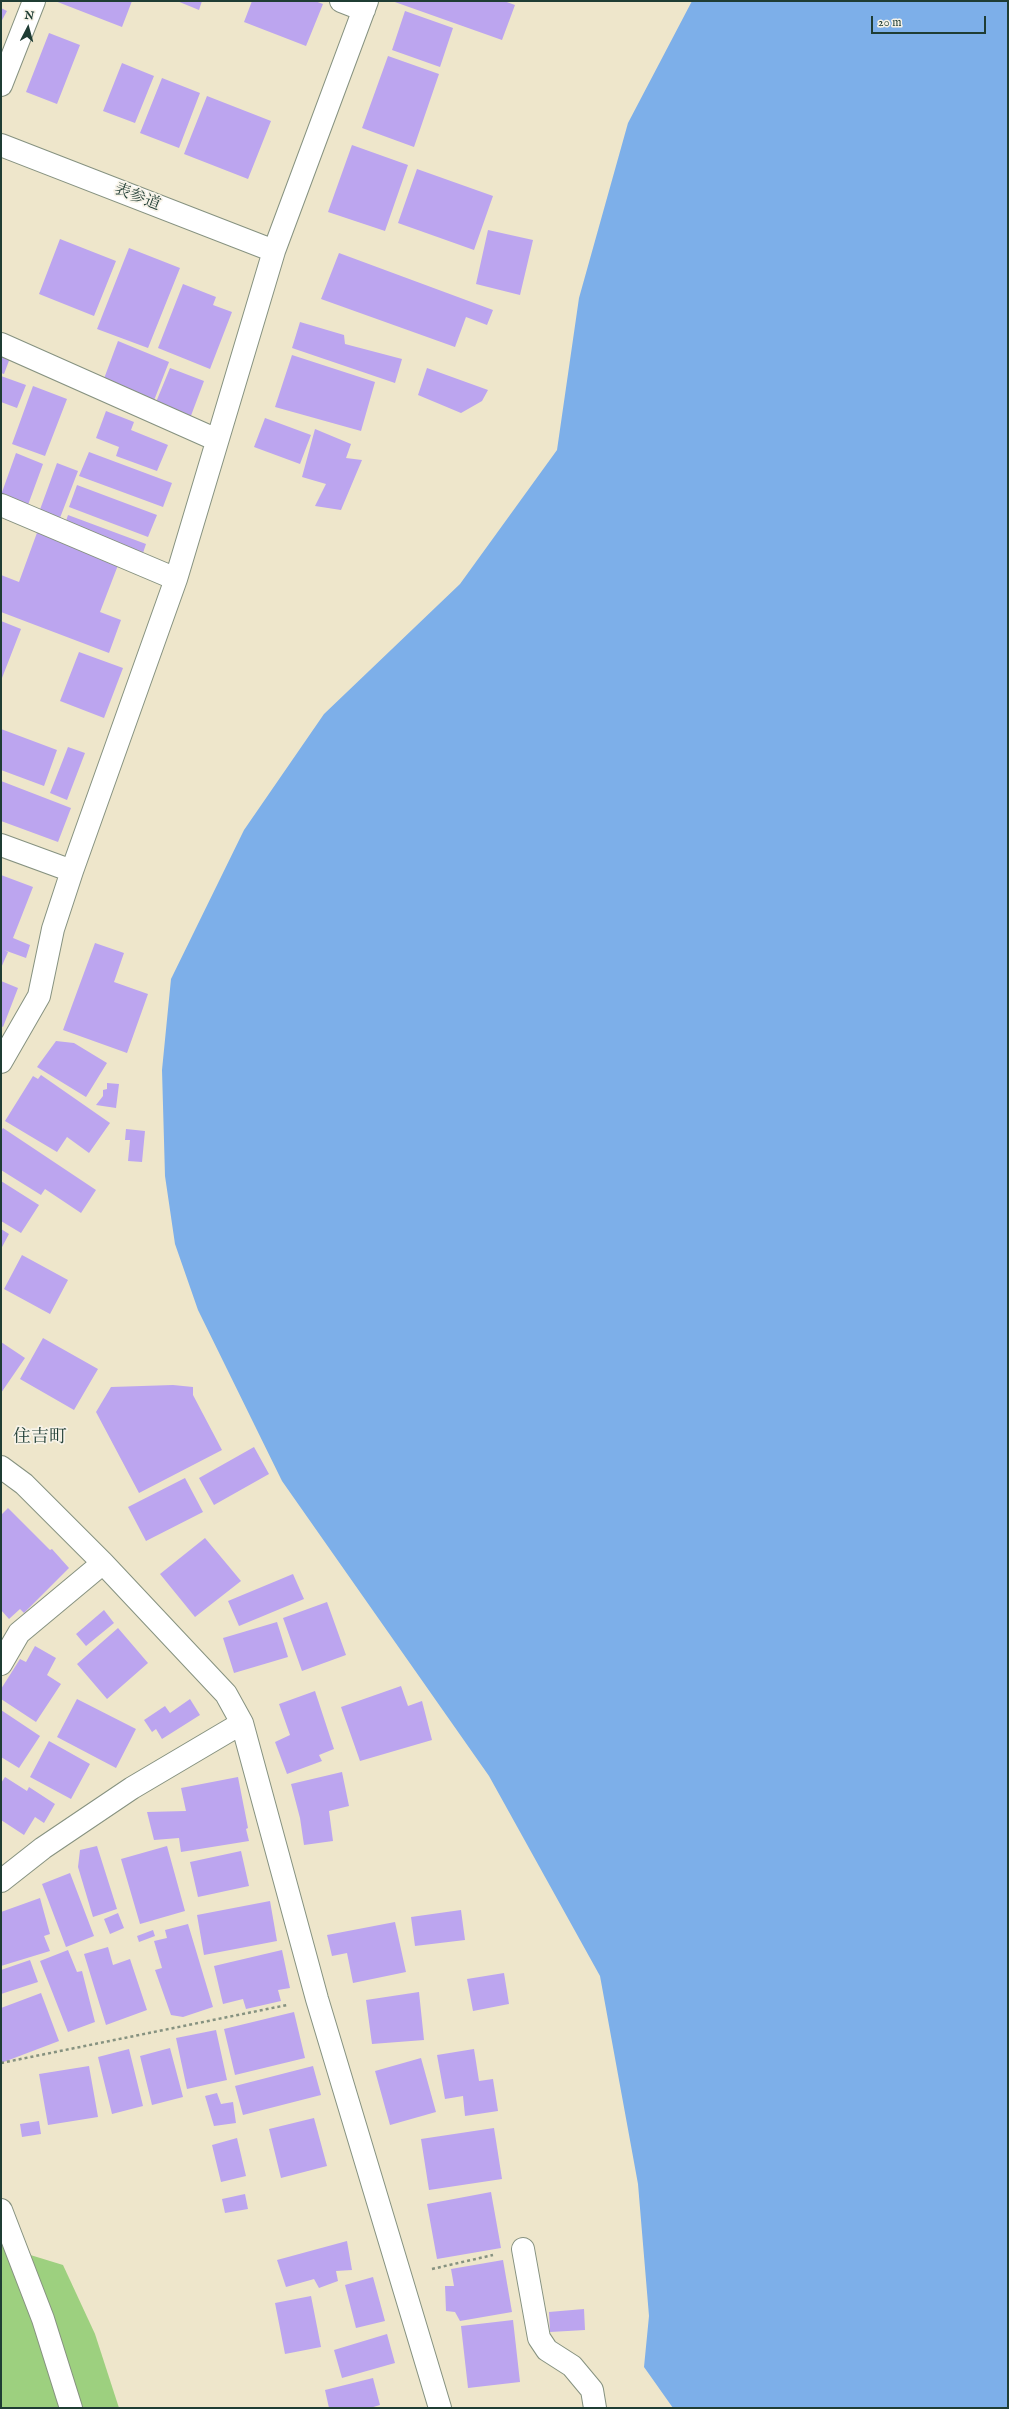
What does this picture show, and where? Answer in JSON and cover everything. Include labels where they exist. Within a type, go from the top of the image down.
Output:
[{"type":"street","points":[[1,84],[34,1]]},
{"type":"street","points":[[1,1062],[39,996],[54,929],[72,871],[176,579],[274,251],[366,6],[341,1]]},
{"type":"street","name":"表参道","points":[[1,145],[274,251]]},
{"type":"street","points":[[1,344],[217,440]]},
{"type":"street","points":[[1,505],[176,579]]},
{"type":"street","points":[[1,845],[72,871]]},
{"type":"street","points":[[1,1467],[24,1484],[103,1563],[226,1694],[242,1723],[317,1999],[399,2276],[440,2408]]},
{"type":"street","points":[[1,1664],[19,1633],[103,1563]]},
{"type":"street","points":[[1,1881],[43,1848],[132,1788],[242,1723]]},
{"type":"street","points":[[1,2210],[43,2320],[71,2408]]},
{"type":"street","points":[[523,2249],[539,2338],[547,2350],[572,2366],[592,2390],[595,2408]]},
{"type":"path","points":[[1,2063],[317,1999]]},
{"type":"path","points":[[399,2276],[523,2249]]},
{"type":"green space","points":[[1,2246],[63,2265],[95,2334],[119,2408],[1,2408]]},
{"type":"water","points":[[692,1],[1008,1],[1008,2408],[673,2408],[644,2367],[649,2316],[638,2184],[600,1976],[489,1776],[282,1481],[198,1310],[175,1244],[165,1176],[162,1070],[171,979],[244,830],[324,714],[460,584],[557,450],[579,298],[628,123]]},
{"type":"building","points":[[55,1],[132,1],[122,27]]},
{"type":"building","points":[[177,1],[202,1],[199,10]]},
{"type":"building","points":[[252,1],[315,1],[323,4],[306,46],[244,22]]},
{"type":"building","points":[[392,1],[504,1],[515,5],[502,40]]},
{"type":"building","points":[[1,8],[7,11],[1,22]]},
{"type":"building","points":[[405,11],[453,28],[440,67],[392,50]]},
{"type":"building","points":[[49,33],[80,45],[57,104],[26,92]]},
{"type":"building","points":[[388,56],[439,74],[414,147],[362,128]]},
{"type":"building","points":[[122,63],[154,76],[135,123],[103,111]]},
{"type":"building","points":[[162,78],[200,93],[179,148],[140,133]]},
{"type":"building","points":[[207,96],[271,121],[248,179],[184,154]]},
{"type":"building","points":[[352,145],[408,165],[385,231],[328,212]]},
{"type":"building","points":[[417,169],[493,196],[474,250],[398,223]]},
{"type":"building","points":[[488,230],[533,240],[520,295],[476,284]]},
{"type":"building","points":[[60,239],[116,261],[94,316],[39,294]]},
{"type":"building","points":[[129,248],[180,268],[148,348],[97,329]]},
{"type":"building","points":[[339,253],[493,310],[487,325],[466,317],[455,347],[321,299]]},
{"type":"building","points":[[183,284],[216,297],[213,305],[232,312],[210,369],[158,348]]},
{"type":"building","points":[[300,322],[344,335],[345,344],[402,359],[395,383],[292,348]]},
{"type":"building","points":[[118,341],[169,362],[153,403],[102,384]]},
{"type":"building","points":[[1,355],[10,358],[4,374],[1,373]]},
{"type":"building","points":[[292,355],[375,382],[361,431],[275,407]]},
{"type":"building","points":[[170,368],[204,381],[189,421],[154,407]]},
{"type":"building","points":[[427,368],[488,390],[482,401],[461,413],[418,395]]},
{"type":"building","points":[[1,376],[26,385],[17,408],[1,402]]},
{"type":"building","points":[[33,386],[67,399],[45,456],[12,444]]},
{"type":"building","points":[[106,411],[134,422],[131,430],[168,445],[157,471],[116,456],[119,447],[96,438]]},
{"type":"building","points":[[265,418],[311,435],[300,464],[254,447]]},
{"type":"building","points":[[315,429],[351,444],[346,458],[362,460],[341,510],[315,506],[326,484],[302,477]]},
{"type":"building","points":[[89,452],[172,483],[163,507],[79,476]]},
{"type":"building","points":[[16,453],[43,464],[28,505],[1,495]]},
{"type":"building","points":[[57,463],[78,471],[58,523],[38,515]]},
{"type":"building","points":[[77,485],[157,515],[148,537],[69,507]]},
{"type":"building","points":[[68,515],[146,544],[143,553],[65,524]]},
{"type":"building","points":[[38,530],[120,560],[100,612],[121,620],[109,653],[1,612],[1,575],[19,582]]},
{"type":"building","points":[[1,621],[21,629],[2,678],[1,678]]},
{"type":"building","points":[[79,652],[123,668],[104,718],[60,701]]},
{"type":"building","points":[[1,729],[57,750],[44,786],[1,770]]},
{"type":"building","points":[[68,747],[85,753],[67,800],[50,793]]},
{"type":"building","points":[[1,781],[71,808],[58,842],[1,821]]},
{"type":"building","points":[[1,875],[33,887],[13,938],[30,945],[26,958],[4,950],[8,952],[1,968]]},
{"type":"building","points":[[95,943],[124,953],[114,982],[148,994],[127,1053],[63,1030]]},
{"type":"building","points":[[1,981],[18,988],[3,1027],[1,1026]]},
{"type":"building","points":[[56,1041],[74,1043],[107,1063],[86,1097],[37,1067]]},
{"type":"building","points":[[41,1075],[110,1123],[89,1153],[67,1137],[57,1152],[5,1121],[33,1076],[38,1079]]},
{"type":"building","points":[[107,1083],[119,1084],[116,1108],[96,1105],[103,1096],[103,1090],[107,1089]]},
{"type":"building","points":[[3,1128],[96,1190],[81,1213],[45,1189],[41,1195],[1,1170],[1,1131]]},
{"type":"building","points":[[126,1129],[145,1131],[142,1162],[128,1161],[130,1140],[125,1140]]},
{"type":"building","points":[[1,1181],[39,1205],[21,1233],[1,1221]]},
{"type":"building","points":[[1,1229],[9,1234],[1,1249]]},
{"type":"building","points":[[22,1255],[68,1280],[50,1314],[4,1289]]},
{"type":"building","points":[[43,1338],[98,1369],[74,1410],[20,1379]]},
{"type":"building","points":[[1,1342],[25,1358],[1,1393]]},
{"type":"building","points":[[173,1385],[193,1387],[193,1395],[222,1450],[139,1493],[96,1412],[111,1387]]},
{"type":"building","points":[[254,1447],[269,1474],[214,1505],[199,1478]]},
{"type":"building","points":[[185,1478],[203,1512],[146,1541],[128,1507]]},
{"type":"building","points":[[8,1508],[50,1550],[52,1549],[69,1568],[24,1613],[20,1609],[9,1619],[1,1610],[1,1515]]},
{"type":"building","points":[[205,1538],[241,1581],[195,1617],[160,1574]]},
{"type":"building","points":[[293,1574],[304,1599],[239,1626],[228,1601]]},
{"type":"building","points":[[327,1602],[346,1655],[302,1671],[283,1618]]},
{"type":"building","points":[[104,1610],[114,1623],[86,1646],[76,1634]]},
{"type":"building","points":[[277,1622],[288,1657],[234,1673],[223,1638]]},
{"type":"building","points":[[118,1628],[148,1663],[107,1699],[77,1664]]},
{"type":"building","points":[[35,1646],[56,1658],[47,1675],[61,1684],[36,1722],[1,1699],[1,1689],[20,1659],[26,1662]]},
{"type":"building","points":[[401,1686],[408,1706],[422,1701],[432,1740],[360,1761],[341,1707]]},
{"type":"building","points":[[315,1691],[334,1749],[319,1755],[322,1761],[287,1774],[275,1742],[290,1735],[279,1704]]},
{"type":"building","points":[[77,1699],[136,1729],[116,1768],[57,1737]]},
{"type":"building","points":[[190,1699],[200,1715],[162,1739],[156,1729],[152,1732],[144,1720],[165,1706],[170,1713]]},
{"type":"building","points":[[1,1710],[40,1736],[19,1768],[1,1757]]},
{"type":"building","points":[[49,1741],[90,1764],[71,1799],[30,1777]]},
{"type":"building","points":[[342,1772],[349,1806],[329,1811],[333,1841],[304,1845],[300,1818],[291,1784]]},
{"type":"building","points":[[5,1777],[27,1791],[29,1787],[55,1804],[44,1823],[35,1817],[24,1835],[1,1820],[1,1783]]},
{"type":"building","points":[[238,1777],[248,1828],[246,1829],[249,1841],[181,1852],[179,1838],[154,1840],[147,1812],[186,1811],[181,1788]]},
{"type":"building","points":[[97,1846],[117,1909],[93,1917],[78,1867],[80,1850]]},
{"type":"building","points":[[167,1846],[185,1911],[140,1924],[121,1859]]},
{"type":"building","points":[[241,1851],[249,1886],[198,1897],[190,1862]]},
{"type":"building","points":[[70,1873],[94,1936],[66,1947],[42,1884]]},
{"type":"building","points":[[40,1898],[50,1934],[44,1936],[50,1951],[1,1966],[1,1912]]},
{"type":"building","points":[[270,1901],[277,1941],[204,1955],[197,1915]]},
{"type":"building","points":[[461,1910],[465,1940],[415,1946],[411,1917]]},
{"type":"building","points":[[118,1913],[124,1928],[110,1934],[104,1919]]},
{"type":"building","points":[[395,1922],[406,1972],[353,1983],[347,1953],[332,1956],[327,1935]]},
{"type":"building","points":[[188,1924],[213,2007],[183,2017],[171,2015],[155,1970],[162,1968],[154,1941],[167,1938],[165,1930]]},
{"type":"building","points":[[153,1930],[155,1936],[139,1942],[137,1936]]},
{"type":"building","points":[[108,1947],[113,1965],[130,1959],[147,2010],[106,2025],[84,1954]]},
{"type":"building","points":[[68,1950],[77,1972],[82,1971],[95,2022],[68,2032],[40,1961]]},
{"type":"building","points":[[282,1950],[290,1988],[278,1990],[281,2001],[246,2009],[243,1999],[223,2004],[214,1966]]},
{"type":"building","points":[[30,1960],[38,1982],[1,1994],[1,1970]]},
{"type":"building","points":[[504,1973],[509,2004],[473,2011],[467,1979]]},
{"type":"building","points":[[419,1992],[424,2040],[372,2044],[366,2000]]},
{"type":"building","points":[[41,1993],[59,2041],[1,2063],[1,2008]]},
{"type":"building","points":[[294,2012],[305,2058],[235,2075],[224,2029]]},
{"type":"building","points":[[216,2030],[227,2080],[187,2089],[176,2038]]},
{"type":"building","points":[[170,2048],[183,2097],[152,2105],[140,2056]]},
{"type":"building","points":[[129,2049],[143,2106],[112,2114],[98,2057]]},
{"type":"building","points":[[474,2049],[479,2081],[493,2079],[498,2111],[465,2116],[463,2096],[445,2099],[437,2055]]},
{"type":"building","points":[[421,2058],[436,2112],[390,2125],[375,2071]]},
{"type":"building","points":[[89,2066],[98,2117],[48,2125],[39,2074]]},
{"type":"building","points":[[313,2066],[321,2095],[243,2115],[235,2086]]},
{"type":"building","points":[[217,2093],[221,2104],[233,2102],[236,2123],[214,2126],[205,2096]]},
{"type":"building","points":[[314,2118],[327,2166],[281,2178],[269,2129]]},
{"type":"building","points":[[39,2121],[41,2134],[22,2137],[20,2124]]},
{"type":"building","points":[[494,2128],[502,2179],[429,2190],[421,2139]]},
{"type":"building","points":[[237,2138],[246,2176],[221,2182],[212,2145]]},
{"type":"building","points":[[491,2192],[501,2248],[437,2259],[427,2204]]},
{"type":"building","points":[[245,2194],[248,2209],[225,2213],[222,2199]]},
{"type":"building","points":[[347,2241],[352,2270],[336,2271],[338,2281],[319,2288],[314,2279],[286,2287],[277,2260]]},
{"type":"building","points":[[503,2260],[512,2312],[460,2321],[455,2312],[446,2311],[445,2286],[454,2286],[451,2269]]},
{"type":"building","points":[[373,2277],[385,2321],[356,2328],[345,2285]]},
{"type":"building","points":[[311,2296],[321,2347],[285,2354],[275,2303]]},
{"type":"building","points":[[584,2309],[585,2330],[550,2332],[549,2312]]},
{"type":"building","points":[[513,2320],[520,2382],[468,2388],[461,2326]]},
{"type":"building","points":[[387,2334],[395,2363],[342,2378],[334,2350]]},
{"type":"building","points":[[373,2378],[380,2405],[370,2408],[329,2408],[325,2390]]},
{"type":"district","name":"住吉町","points":[[40,1438]]}]
